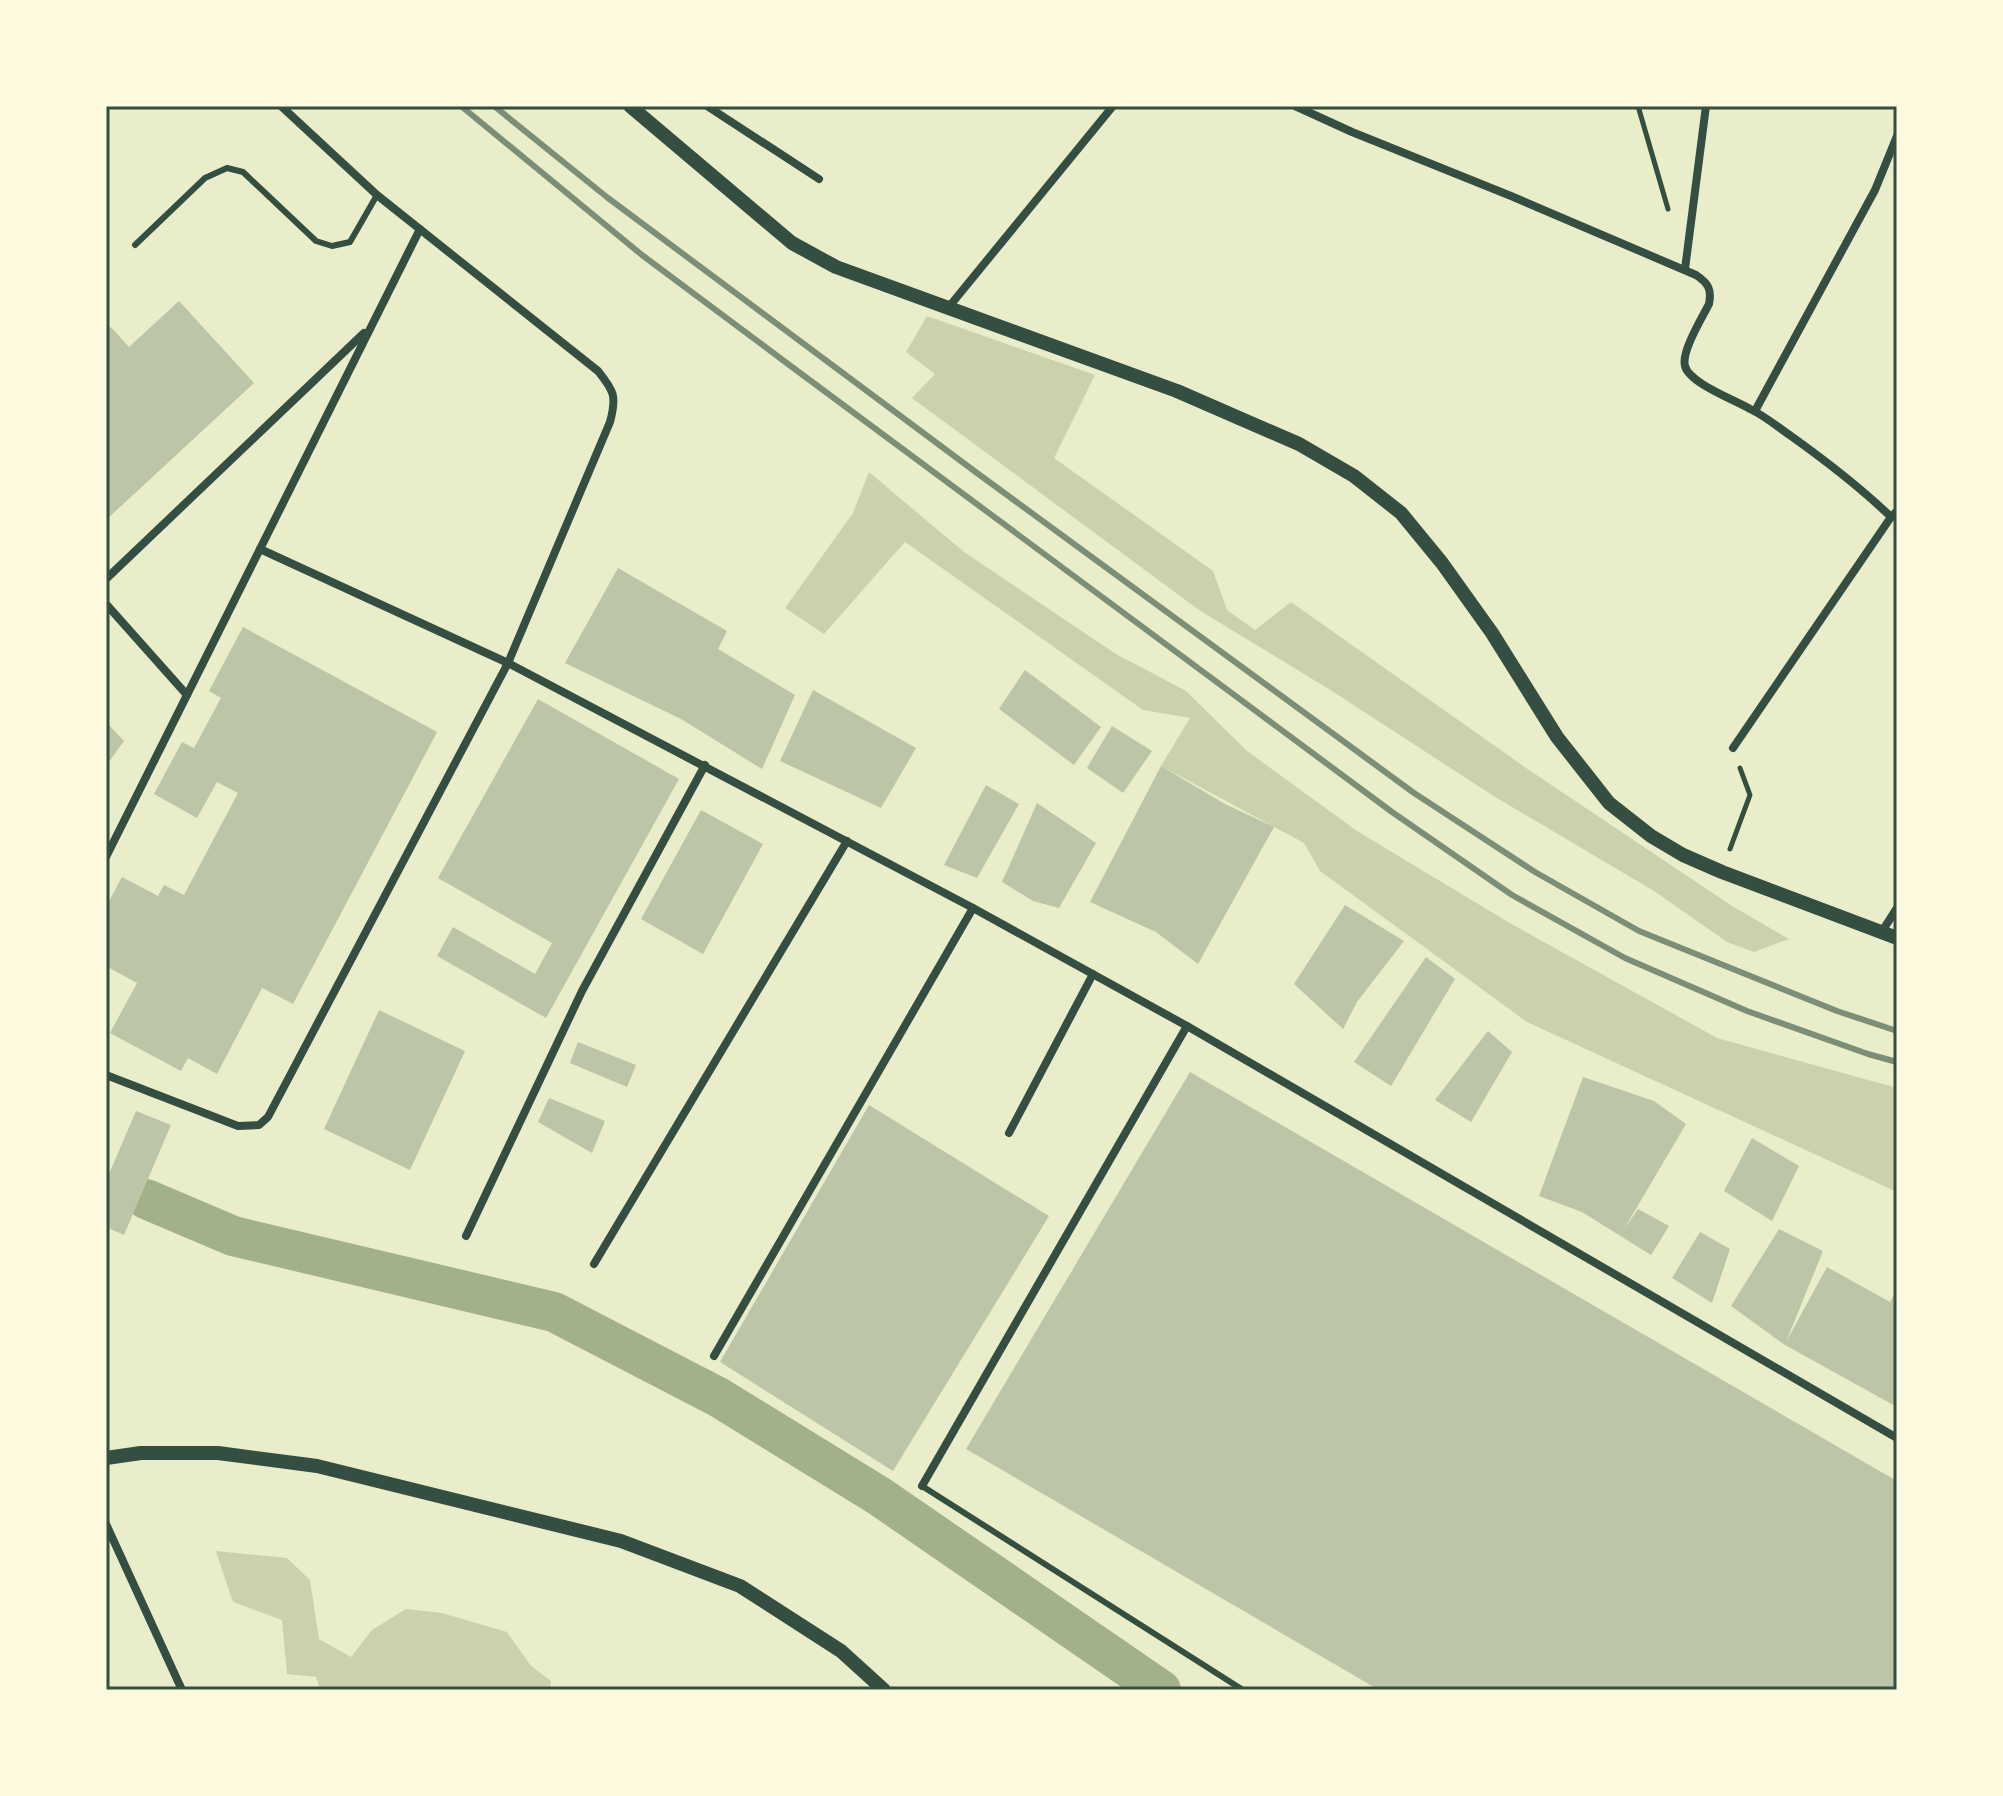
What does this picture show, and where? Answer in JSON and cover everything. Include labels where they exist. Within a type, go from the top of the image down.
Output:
[{"type":"street","points":[[106,1075],[238,1126],[259,1125],[274,1108],[508,663],[610,422],[615,399],[611,387],[598,371],[377,195],[281,106]]},
{"type":"street","points":[[630,106],[792,243],[836,267],[1177,391],[1299,444],[1354,476],[1401,513],[1442,563],[1492,633],[1557,737],[1609,803],[1651,836],[1683,855],[1897,938]]},
{"type":"street","points":[[707,106],[819,179]]},
{"type":"street","points":[[948,308],[1113,106]]},
{"type":"street","points":[[1295,106],[1685,269],[1704,281],[1711,295],[1684,356],[1686,370],[1699,382],[1755,411],[1894,514],[1733,748]]},
{"type":"street","points":[[1685,269],[1706,106]]},
{"type":"street","points":[[1755,411],[1875,190],[1897,136]]},
{"type":"street","points":[[106,857],[420,229]]},
{"type":"street","points":[[106,579],[370,327]]},
{"type":"street","points":[[260,549],[508,663],[973,908],[1187,1026],[1897,1438]]},
{"type":"street","points":[[106,604],[187,695]]},
{"type":"street","points":[[466,1236],[582,991],[705,765]]},
{"type":"street","points":[[594,1264],[847,841]]},
{"type":"street","points":[[714,1356],[973,908]]},
{"type":"street","points":[[1880,933],[1897,908]]},
{"type":"street","points":[[1009,1133],[1093,974]]},
{"type":"street","points":[[922,1486],[1187,1026]]},
{"type":"street","points":[[106,1458],[141,1453],[218,1453],[317,1466],[621,1541],[740,1586],[841,1651],[884,1690]]},
{"type":"street","points":[[106,1524],[182,1690]]},
{"type":"lane","points":[[135,245],[205,178],[227,168],[243,172],[316,241],[332,246],[350,242],[377,195]]},
{"type":"lane","points":[[922,1486],[1243,1690]]},
{"type":"path","points":[[1638,106],[1668,210]]},
{"type":"path","points":[[1722,872],[1750,795],[1733,748]]},
{"type":"green space","points":[[927,316],[1095,375],[1054,458],[1213,571],[1227,610],[1255,630],[1291,602],[1529,770],[1732,906],[1789,939],[1754,952],[1727,942],[1654,891],[1492,795],[1332,691],[1199,610],[912,398],[935,374],[906,352]]},
{"type":"green space","points":[[869,472],[964,552],[1116,654],[1186,691],[1247,751],[1357,831],[1508,922],[1717,1038],[1897,1088],[1897,1192],[1527,1022],[1320,871],[1304,843],[1161,766],[1190,718],[1143,710],[905,542],[824,634],[785,608],[853,513]]},
{"type":"green space","points":[[216,1551],[287,1558],[310,1580],[319,1639],[351,1657],[372,1630],[406,1609],[442,1613],[507,1632],[531,1666],[551,1681],[550,1690],[320,1690],[316,1677],[287,1674],[282,1620],[233,1602]]},
{"type":"building","points":[[179,301],[254,383],[106,520],[106,331],[111,327],[129,347]]},
{"type":"building","points":[[618,568],[727,631],[718,649],[795,695],[762,769],[681,719],[565,663]]},
{"type":"building","points":[[243,627],[437,732],[293,1004],[262,988],[217,1074],[188,1058],[181,1071],[110,1033],[137,983],[106,966],[106,907],[122,877],[158,896],[164,885],[184,895],[238,793],[217,782],[197,818],[154,794],[182,742],[194,748],[221,698],[209,691]]},
{"type":"building","points":[[1025,670],[1101,727],[1074,765],[999,709]]},
{"type":"building","points":[[813,690],[916,748],[881,808],[780,761]]},
{"type":"building","points":[[538,699],[679,779],[546,1018],[437,956],[453,927],[535,974],[552,943],[438,878]]},
{"type":"building","points":[[106,722],[124,741],[106,766]]},
{"type":"building","points":[[1112,726],[1152,751],[1123,793],[1087,768]]},
{"type":"building","points":[[1161,766],[1225,804],[1274,827],[1198,964],[1156,932],[1090,902]]},
{"type":"building","points":[[986,785],[1019,804],[977,878],[944,865]]},
{"type":"building","points":[[1037,803],[1096,843],[1059,908],[1033,901],[1002,882]]},
{"type":"building","points":[[701,810],[763,844],[703,954],[641,919]]},
{"type":"building","points":[[1345,905],[1404,941],[1357,1002],[1343,1029],[1294,984]]},
{"type":"building","points":[[1426,957],[1455,979],[1391,1086],[1354,1062]]},
{"type":"building","points":[[379,1010],[465,1051],[410,1170],[324,1129]]},
{"type":"building","points":[[1488,1031],[1512,1052],[1471,1122],[1435,1100]]},
{"type":"building","points":[[578,1042],[636,1065],[627,1087],[570,1063]]},
{"type":"building","points":[[1190,1072],[1897,1481],[1897,1690],[1379,1690],[966,1449]]},
{"type":"building","points":[[1583,1077],[1654,1101],[1686,1124],[1624,1229],[1638,1209],[1669,1226],[1651,1255],[1582,1212],[1539,1196]]},
{"type":"building","points":[[549,1098],[605,1121],[592,1153],[538,1122]]},
{"type":"building","points":[[869,1105],[1049,1216],[893,1471],[720,1362]]},
{"type":"building","points":[[136,1111],[171,1125],[124,1235],[106,1227],[106,1181]]},
{"type":"building","points":[[1752,1138],[1799,1166],[1772,1221],[1724,1191]]},
{"type":"building","points":[[1779,1229],[1823,1251],[1786,1342],[1827,1267],[1890,1302],[1897,1290],[1897,1407],[1785,1345],[1731,1306]]},
{"type":"building","points":[[1700,1232],[1730,1249],[1712,1303],[1672,1278]]},
{"type":"waterway","points":[[146,1199],[233,1236],[554,1312],[718,1397],[879,1496],[1161,1690]]},
{"type":"railway","points":[[461,106],[642,255],[1392,812],[1512,895],[1625,958],[1747,1011],[1897,1062]]},
{"type":"railway","points":[[494,106],[608,198],[1414,793],[1535,872],[1639,931],[1837,1011],[1897,1031]]}]
